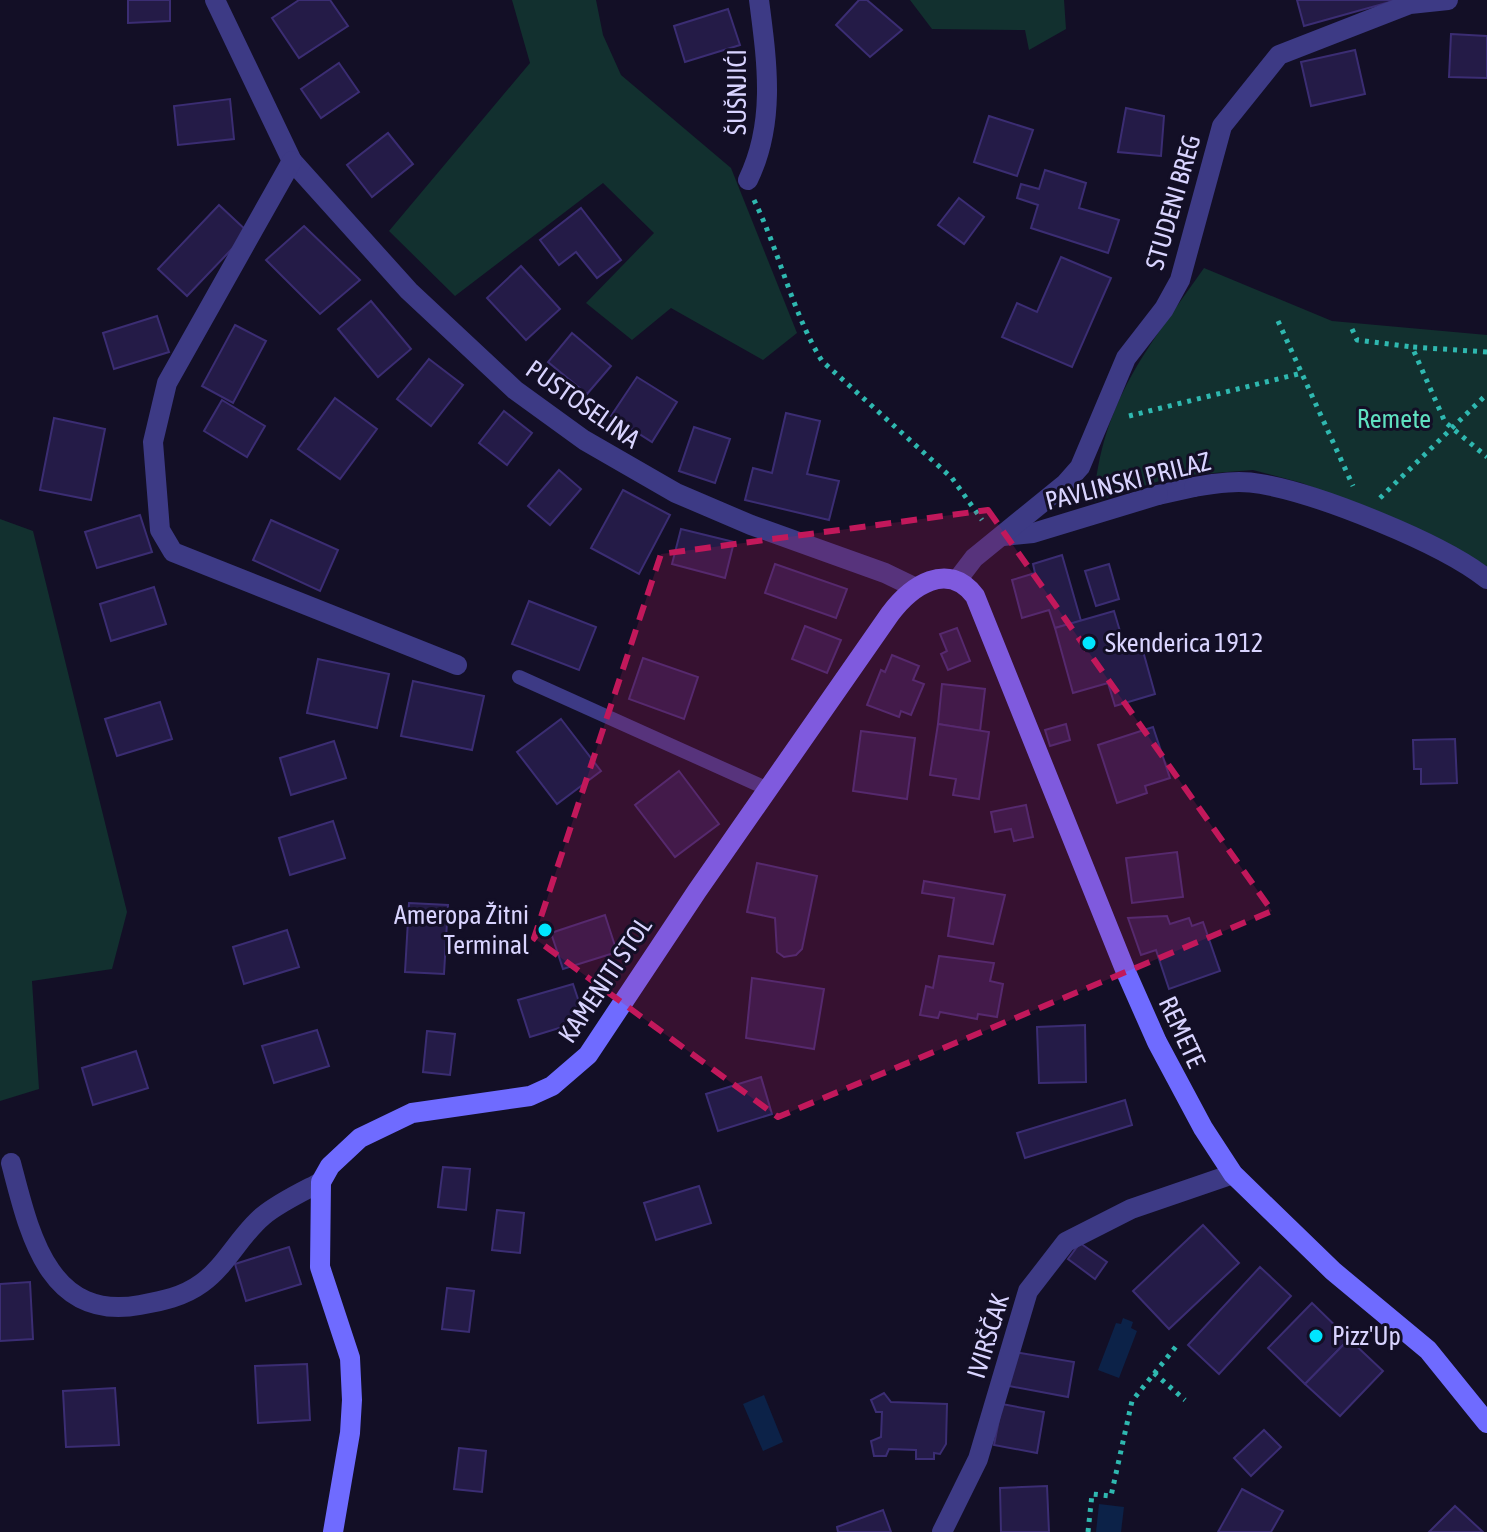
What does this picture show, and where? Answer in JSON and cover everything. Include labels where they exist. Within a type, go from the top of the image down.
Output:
[{"type":"main road","points":[[914,587],[943,578],[958,579]]},
{"type":"main road","name":"REMETE","points":[[958,579],[975,596],[1157,1042],[1203,1128],[1233,1174],[1333,1271],[1428,1350],[1487,1423]]},
{"type":"main road","name":"KAMENITI STOL","points":[[321,1182],[330,1166],[360,1138],[412,1113],[530,1096],[569,1073],[588,1055],[870,641],[914,587]]},
{"type":"main road","points":[[321,1182],[320,1267],[350,1358],[352,1400],[350,1433],[333,1532]]},
{"type":"street","name":"PUSTOSELINA","points":[[215,0],[292,161],[409,291],[515,390],[584,440],[676,493],[914,587]]},
{"type":"street","name":"ŠUŠNJIĆI","points":[[748,180],[763,150],[768,114],[759,0]]},
{"type":"street","name":"STUDENI BREG","points":[[958,579],[974,558],[1080,467],[1126,358],[1164,309],[1180,280],[1222,126],[1279,55],[1410,4],[1448,0]]},
{"type":"street","points":[[292,161],[224,276],[167,383],[153,442],[160,530],[173,552],[457,665]]},
{"type":"street","name":"PAVLINSKI PRILAZ","points":[[999,539],[1033,533],[1194,487],[1228,482],[1260,484],[1294,491],[1340,509],[1442,552],[1487,579]]},
{"type":"street","points":[[11,1163],[32,1241],[56,1279],[85,1303],[123,1308],[175,1298],[204,1282],[264,1215],[321,1182]]},
{"type":"street","name":"IVIRŠČAK","points":[[942,1532],[978,1459],[1028,1291],[1066,1242],[1131,1209],[1233,1174]]},
{"type":"lane","points":[[519,677],[770,790]]},
{"type":"path","points":[[748,180],[808,337],[822,361],[952,478],[999,539]]},
{"type":"path","points":[[1278,321],[1355,489],[1344,499],[1340,509]]},
{"type":"path","points":[[1352,329],[1357,340],[1487,352]]},
{"type":"path","points":[[1412,347],[1445,422],[1487,457]]},
{"type":"path","points":[[1102,417],[1110,423],[1302,373]]},
{"type":"path","points":[[1367,495],[1378,500],[1487,394]]},
{"type":"path","points":[[1088,1532],[1092,1494],[1111,1496],[1132,1401],[1178,1344]]},
{"type":"path","points":[[1154,1373],[1185,1400]]},
{"type":"highlighted area","points":[[988,510],[1272,911],[778,1117],[534,938],[661,554]]},
{"type":"green space","points":[[512,0],[596,0],[603,35],[621,75],[731,168],[797,333],[763,360],[671,308],[632,340],[586,303],[654,233],[603,183],[455,296],[389,231],[530,63]]},
{"type":"green space","points":[[910,0],[1064,0],[1066,29],[1029,50],[1025,30],[932,29]]},
{"type":"green space","name":"Remete","points":[[1204,268],[1332,321],[1487,335],[1487,569],[1401,521],[1302,483],[1253,470],[1175,476],[1094,502],[1098,466],[1117,404],[1147,350]]},
{"type":"green space","points":[[0,519],[33,531],[127,912],[112,969],[32,981],[39,1089],[0,1101]]},
{"type":"water","points":[[1123,1318],[1133,1322],[1131,1328],[1137,1331],[1119,1378],[1098,1370],[1116,1323],[1121,1324]]},
{"type":"water","points":[[764,1395],[783,1442],[763,1451],[743,1404]]},
{"type":"water","points":[[1099,1504],[1124,1507],[1121,1532],[1096,1532]]},
{"type":"building","points":[[128,0],[170,0],[170,21],[128,23]]},
{"type":"building","points":[[299,0],[330,0],[348,26],[299,58],[272,18]]},
{"type":"building","points":[[859,0],[867,0],[902,30],[870,57],[836,25]]},
{"type":"building","points":[[1297,0],[1397,0],[1304,26]]},
{"type":"building","points":[[728,9],[740,45],[685,62],[674,26]]},
{"type":"building","points":[[1451,34],[1487,36],[1487,78],[1449,77]]},
{"type":"building","points":[[1355,50],[1365,94],[1311,106],[1301,62]]},
{"type":"building","points":[[339,63],[359,92],[321,118],[301,89]]},
{"type":"building","points":[[230,99],[234,139],[178,145],[174,106]]},
{"type":"building","points":[[1126,108],[1164,116],[1161,156],[1118,152]]},
{"type":"building","points":[[989,116],[1033,130],[1017,176],[974,162]]},
{"type":"building","points":[[388,133],[413,164],[372,197],[347,165]]},
{"type":"building","points":[[1045,170],[1086,183],[1079,208],[1119,220],[1108,253],[1031,228],[1038,205],[1017,198],[1021,184],[1039,189]]},
{"type":"building","points":[[959,198],[984,217],[964,244],[938,225]]},
{"type":"building","points":[[219,205],[248,232],[187,296],[158,269]]},
{"type":"building","points":[[581,208],[621,260],[597,278],[576,252],[559,265],[540,240]]},
{"type":"building","points":[[304,226],[360,280],[320,314],[266,260]]},
{"type":"building","points":[[1061,257],[1111,278],[1072,367],[1002,337],[1017,303],[1037,312]]},
{"type":"building","points":[[521,266],[560,309],[526,340],[487,298]]},
{"type":"building","points":[[371,301],[411,349],[378,377],[338,329]]},
{"type":"building","points":[[157,316],[169,352],[114,369],[103,333]]},
{"type":"building","points":[[235,325],[266,341],[233,403],[202,386]]},
{"type":"building","points":[[572,333],[611,366],[587,394],[548,362]]},
{"type":"building","points":[[429,359],[463,385],[431,426],[397,399]]},
{"type":"building","points":[[637,377],[677,402],[652,442],[611,416]]},
{"type":"building","points":[[335,398],[377,429],[340,479],[298,449]]},
{"type":"building","points":[[222,400],[265,426],[247,457],[204,431]]},
{"type":"building","points":[[504,411],[532,433],[507,465],[479,443]]},
{"type":"building","points":[[786,413],[820,421],[807,474],[839,481],[829,520],[745,500],[753,468],[772,473]]},
{"type":"building","points":[[54,418],[105,429],[91,500],[40,490]]},
{"type":"building","points":[[694,427],[730,439],[715,483],[679,471]]},
{"type":"building","points":[[559,470],[581,489],[550,525],[528,506]]},
{"type":"building","points":[[623,490],[670,515],[639,574],[591,548]]},
{"type":"building","points":[[140,515],[152,552],[97,568],[85,532]]},
{"type":"building","points":[[271,520],[338,550],[320,591],[253,560]]},
{"type":"building","points":[[681,529],[734,542],[725,578],[672,564]]},
{"type":"building","points":[[1062,555],[1081,621],[1055,628],[1049,610],[1022,618],[1012,580],[1035,573],[1033,564]]},
{"type":"building","points":[[775,564],[847,589],[836,618],[765,593]]},
{"type":"building","points":[[1109,564],[1119,599],[1096,606],[1085,571]]},
{"type":"building","points":[[154,587],[166,624],[111,641],[100,604]]},
{"type":"building","points":[[529,601],[596,627],[579,670],[512,644]]},
{"type":"building","points":[[1114,611],[1125,648],[1141,644],[1155,694],[1115,706],[1108,683],[1073,693],[1055,628]]},
{"type":"building","points":[[805,626],[841,640],[827,673],[792,659]]},
{"type":"building","points":[[957,628],[970,661],[948,670],[941,654],[947,651],[940,634]]},
{"type":"building","points":[[892,655],[919,666],[913,680],[924,684],[911,715],[901,711],[899,717],[867,705],[881,670],[885,672]]},
{"type":"building","points":[[643,658],[698,677],[684,719],[629,699]]},
{"type":"building","points":[[318,659],[389,674],[377,728],[307,713]]},
{"type":"building","points":[[413,681],[484,696],[472,750],[401,736]]},
{"type":"building","points":[[942,684],[985,689],[980,731],[938,724]]},
{"type":"building","points":[[160,702],[172,739],[117,756],[105,719]]},
{"type":"building","points":[[561,719],[601,771],[557,804],[517,752]]},
{"type":"building","points":[[938,724],[989,732],[979,799],[953,795],[956,779],[930,775]]},
{"type":"building","points":[[1066,724],[1070,740],[1050,746],[1045,730]]},
{"type":"building","points":[[1153,727],[1170,778],[1145,786],[1147,793],[1117,803],[1098,745]]},
{"type":"building","points":[[861,731],[915,738],[907,799],[853,791]]},
{"type":"building","points":[[1455,739],[1457,783],[1421,784],[1421,769],[1414,769],[1413,740]]},
{"type":"building","points":[[334,741],[346,778],[291,795],[280,758]]},
{"type":"building","points":[[679,771],[719,824],[675,857],[635,805]]},
{"type":"building","points":[[1026,805],[1033,837],[1014,841],[1011,829],[995,832],[991,812]]},
{"type":"building","points":[[333,821],[345,858],[290,875],[279,838]]},
{"type":"building","points":[[1177,852],[1183,897],[1132,903],[1126,858]]},
{"type":"building","points":[[757,863],[817,876],[802,949],[796,955],[784,957],[777,952],[775,918],[747,912]]},
{"type":"building","points":[[924,881],[1005,895],[993,944],[948,936],[954,898],[922,893]]},
{"type":"building","points":[[409,903],[448,905],[444,974],[405,972]]},
{"type":"building","points":[[605,915],[617,952],[563,969],[551,933]]},
{"type":"building","points":[[1167,916],[1170,924],[1189,918],[1192,926],[1203,922],[1220,971],[1169,989],[1156,950],[1141,955],[1128,918]]},
{"type":"building","points":[[287,930],[299,967],[244,984],[233,947]]},
{"type":"building","points":[[939,956],[994,963],[990,981],[1003,984],[997,1017],[978,1014],[977,1019],[940,1012],[938,1018],[920,1015],[926,986],[933,988]]},
{"type":"building","points":[[752,978],[824,989],[814,1049],[746,1038]]},
{"type":"building","points":[[573,984],[585,1020],[530,1037],[518,1000]]},
{"type":"building","points":[[1085,1025],[1086,1082],[1039,1083],[1037,1027]]},
{"type":"building","points":[[317,1030],[329,1066],[274,1083],[262,1046]]},
{"type":"building","points":[[427,1031],[455,1034],[450,1075],[423,1072]]},
{"type":"building","points":[[136,1051],[148,1088],[93,1105],[82,1068]]},
{"type":"building","points":[[761,1077],[772,1114],[718,1131],[706,1094]]},
{"type":"building","points":[[1125,1100],[1132,1125],[1025,1158],[1017,1133]]},
{"type":"building","points":[[443,1167],[470,1169],[466,1210],[438,1207]]},
{"type":"building","points":[[699,1186],[711,1223],[656,1240],[644,1203]]},
{"type":"building","points":[[497,1210],[524,1213],[520,1253],[492,1250]]},
{"type":"building","points":[[1203,1225],[1239,1263],[1169,1329],[1133,1291]]},
{"type":"building","points":[[1080,1243],[1107,1262],[1095,1279],[1068,1259]]},
{"type":"building","points":[[289,1247],[301,1284],[246,1301],[235,1264]]},
{"type":"building","points":[[1260,1267],[1291,1296],[1219,1374],[1188,1345]]},
{"type":"building","points":[[30,1282],[33,1339],[0,1341],[0,1284]]},
{"type":"building","points":[[447,1288],[474,1291],[469,1332],[442,1329]]},
{"type":"building","points":[[1312,1303],[1349,1339],[1305,1384],[1268,1348]]},
{"type":"building","points":[[1349,1339],[1383,1371],[1340,1416],[1305,1384]]},
{"type":"building","points":[[1015,1352],[1074,1362],[1068,1397],[1009,1386]]},
{"type":"building","points":[[307,1364],[310,1420],[258,1423],[255,1366]]},
{"type":"building","points":[[115,1388],[119,1445],[66,1447],[63,1391]]},
{"type":"building","points":[[884,1393],[891,1402],[947,1404],[946,1444],[940,1454],[934,1453],[934,1459],[916,1459],[916,1450],[889,1449],[886,1456],[874,1456],[871,1441],[881,1437],[882,1412],[876,1412],[871,1400]]},
{"type":"building","points":[[1002,1404],[1044,1412],[1037,1453],[994,1445]]},
{"type":"building","points":[[1264,1430],[1281,1447],[1251,1476],[1234,1458]]},
{"type":"building","points":[[459,1448],[486,1451],[482,1492],[454,1489]]},
{"type":"building","points":[[1047,1486],[1049,1532],[1001,1532],[1000,1488]]},
{"type":"building","points":[[1242,1489],[1283,1511],[1271,1532],[1218,1532]]},
{"type":"building","points":[[1455,1506],[1483,1532],[1429,1532]]},
{"type":"building","points":[[883,1510],[891,1532],[838,1532],[837,1527]]},
{"type":"place","name":"Skenderica 1912","points":[[1089,643]]},
{"type":"place","name":"Ameropa Žitni Terminal","points":[[545,930]]},
{"type":"place","name":"Pizz'Up","points":[[1316,1336]]}]
